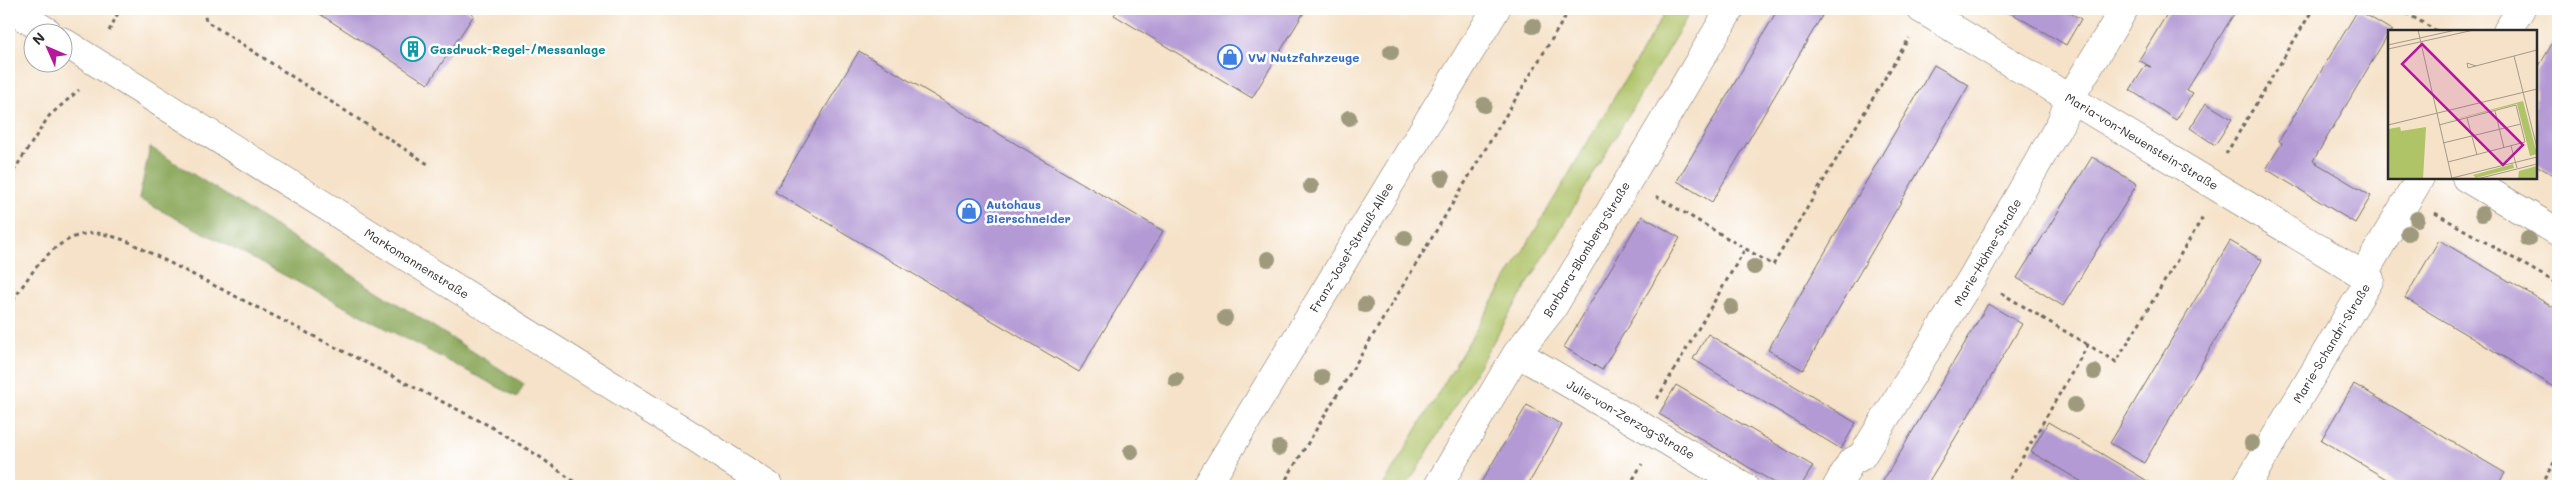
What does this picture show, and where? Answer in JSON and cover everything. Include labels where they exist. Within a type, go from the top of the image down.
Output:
[{"type":"street","points":[[10,9],[31,22]]},
{"type":"street","name":"Franz-Josef-Strauß-Allee","points":[[1207,486],[1496,9]]},
{"type":"street","name":"Barbara-Blomberg-Straße","points":[[1438,486],[1517,353],[1552,309],[1730,9]]},
{"type":"street","name":"Marie-Höhne-Straße","points":[[1837,486],[1851,462],[1862,456],[1973,276],[2061,122],[2070,98],[2124,9]]},
{"type":"street","points":[[2508,30],[2521,9]]},
{"type":"street","name":"Maria-von-Neuenstein-Straße","points":[[1923,10],[2363,275]]},
{"type":"street","name":"Markomannenstraße","points":[[79,51],[686,431],[769,486]]},
{"type":"street","points":[[2468,179],[2558,232]]},
{"type":"street","name":"Marie-Schandri-Straße","points":[[2246,486],[2370,279],[2363,275],[2414,188]]},
{"type":"street","name":"Julie-von-Zerzog-Straße","points":[[1517,353],[1744,486]]},
{"type":"path","points":[[9,178],[49,116],[82,88],[79,51],[113,21],[120,9]]},
{"type":"path","points":[[203,9],[206,21],[431,166]]},
{"type":"path","points":[[1282,486],[1570,9]]},
{"type":"path","points":[[1973,276],[2116,362],[2313,9]]},
{"type":"path","points":[[2399,9],[2435,30]]},
{"type":"path","points":[[1628,179],[1773,266],[1923,10]]},
{"type":"path","points":[[2414,188],[2558,284]]},
{"type":"path","points":[[9,307],[25,282],[47,255],[70,240],[95,233],[126,240],[488,425],[540,457],[580,486]]},
{"type":"path","points":[[1641,426],[1745,249]]},
{"type":"path","points":[[2006,486],[2088,345]]},
{"type":"path","points":[[2540,486],[2558,456]]},
{"type":"green space","points":[[1667,9],[1692,9],[1407,486],[1383,486]]},
{"type":"green space","points":[[150,147],[524,384],[517,397],[139,199]]},
{"type":"building","name":"Gasdruck-Regel-/Messanlage","points":[[312,9],[465,9],[474,15],[428,84]]},
{"type":"building","name":"VW Nutzfahrzeuge","points":[[1118,9],[1306,9],[1252,98],[1114,15]]},
{"type":"building","points":[[1778,9],[1826,9],[1712,202],[1677,181]]},
{"type":"building","points":[[2004,9],[2063,9],[2081,19],[2066,45]]},
{"type":"building","points":[[2170,9],[2237,9],[2187,90],[2193,93],[2176,120],[2130,90],[2146,65],[2151,67],[2139,60]]},
{"type":"building","points":[[2358,10],[2391,30],[2388,30],[2388,34],[2313,161],[2371,196],[2355,223],[2266,169],[2282,143],[2279,141]]},
{"type":"building","points":[[2558,34],[2558,178],[2537,166],[2537,69]]},
{"type":"building","name":"Autohaus Bierschneider","points":[[859,51],[1163,231],[1079,372],[775,192]]},
{"type":"building","points":[[1934,65],[1969,85],[1803,370],[1768,350]]},
{"type":"building","points":[[2206,103],[2232,119],[2215,145],[2190,128]]},
{"type":"building","points":[[2092,157],[2137,184],[2063,306],[2017,278]]},
{"type":"building","points":[[1642,216],[1680,238],[1602,370],[1564,347]]},
{"type":"building","points":[[2439,240],[2558,310],[2558,384],[2556,388],[2405,298]]},
{"type":"building","points":[[2230,241],[2262,260],[2144,463],[2110,443]]},
{"type":"building","points":[[1988,304],[2022,324],[1957,435],[1926,486],[1880,486]]},
{"type":"building","points":[[1708,334],[1856,423],[1841,449],[1693,359]]},
{"type":"building","points":[[2354,384],[2505,473],[2497,486],[2398,486],[2321,440]]},
{"type":"building","points":[[1676,385],[1813,466],[1801,486],[1780,486],[1659,414]]},
{"type":"building","points":[[1527,405],[1562,425],[1529,483],[1527,486],[1479,486]]},
{"type":"building","points":[[2048,422],[2156,486],[2089,486],[2031,452]]},
{"type":"place","name":"Gasdruck-Regel-/Messanlage","points":[[413,49]]},
{"type":"place","name":"VW Nutzfahrzeuge","points":[[1230,57]]},
{"type":"place","name":"Autohaus Bierschneider","points":[[969,211]]}]
